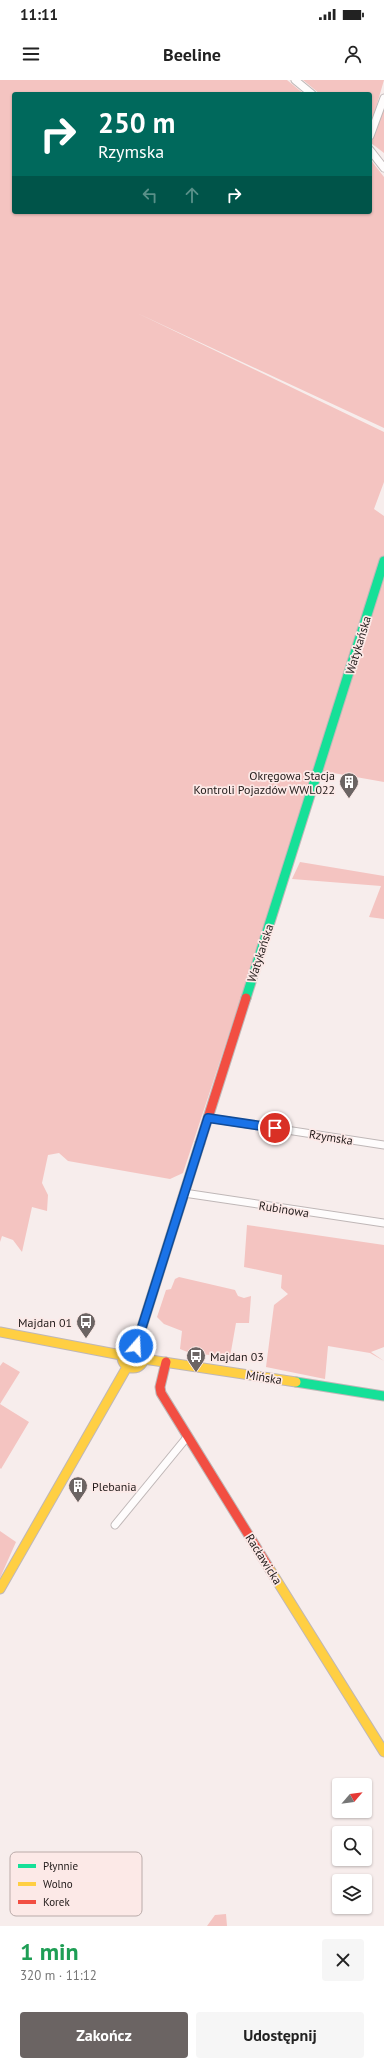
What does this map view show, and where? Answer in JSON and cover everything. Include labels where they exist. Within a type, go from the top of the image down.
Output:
[{"type":"street","points":[[295,80],[310,92]]},
{"type":"street","points":[[372,131],[384,98]]},
{"type":"street","points":[[372,153],[384,168]]},
{"type":"street","name":"Watykańska","points":[[136,1346],[384,561]]},
{"type":"street","name":"Rzymska","points":[[208,1118],[384,1145]]},
{"type":"street","name":"Rubinowa","points":[[184,1193],[384,1223]]},
{"type":"street","points":[[0,1332],[121,1355]]},
{"type":"street","points":[[136,1346],[142,1351],[144,1359],[140,1366],[136,1368],[127,1367],[122,1362],[121,1355],[125,1348],[136,1346]]},
{"type":"street","name":"Mińska","points":[[144,1359],[384,1396]]},
{"type":"street","name":"Racławicka","points":[[166,1362],[160,1386],[161,1393],[384,1752]]},
{"type":"street","points":[[0,1588],[127,1367]]},
{"type":"street","points":[[115,1525],[188,1436]]},
{"type":"shaded area","points":[[0,80],[287,80],[302,92],[12,92],[12,214],[372,214],[372,162],[384,177],[384,428],[137,313],[384,432],[384,482],[374,509],[384,516],[384,782],[322,771],[265,925],[183,1173],[170,1179],[68,1161],[59,1153],[48,1155],[42,1183],[48,1195],[47,1211],[32,1207],[22,1252],[13,1240],[2,1236],[0,1242]]},
{"type":"shaded area","points":[[303,80],[384,80],[372,122],[372,92],[318,92]]},
{"type":"shaded area","points":[[384,103],[384,153],[372,144]]},
{"type":"shaded area","points":[[300,862],[384,876],[384,919],[369,917],[381,886],[292,879]]},
{"type":"shaded area","points":[[247,1225],[384,1245],[384,1347],[371,1352],[384,1361],[370,1353],[328,1346],[325,1379],[266,1367],[274,1305],[288,1294],[281,1288],[282,1275],[244,1267]]},
{"type":"shaded area","points":[[179,1277],[235,1290],[238,1296],[244,1298],[251,1296],[249,1323],[236,1323],[230,1357],[190,1353],[180,1349],[182,1331],[164,1324],[157,1317],[166,1290],[171,1289],[175,1279]]},
{"type":"shaded area","points":[[3,1362],[20,1372],[0,1404],[0,1366]]},
{"type":"shaded area","points":[[0,1404],[29,1422],[1,1469],[0,1468]]},
{"type":"shaded area","points":[[0,1531],[16,1542],[0,1578]]},
{"type":"shaded area","points":[[226,1914],[227,1926],[207,1926],[215,1915]]},
{"type":"traffic: fast","points":[[246,998],[384,561]]},
{"type":"traffic: fast","points":[[136,1346],[200,1143]]},
{"type":"traffic: fast","points":[[296,1382],[384,1396]]},
{"type":"traffic: slow","points":[[0,1332],[121,1355]]},
{"type":"traffic: slow","points":[[129,1346],[137,1346],[144,1353],[144,1357],[144,1361],[137,1368],[129,1368],[122,1361],[122,1353],[129,1346]]},
{"type":"traffic: slow","points":[[144,1359],[296,1382]]},
{"type":"traffic: slow","points":[[0,1589],[127,1367]]},
{"type":"traffic: slow","points":[[269,1568],[384,1752]]},
{"type":"traffic: jam","points":[[200,1143],[246,998]]},
{"type":"traffic: jam","points":[[166,1362],[160,1387],[161,1393],[269,1568]]},
{"type":"place","name":"Okręgowa Stacja Kontroli Pojazdów WWL022","points":[[349,799]]},
{"type":"place","name":"Majdan 01","points":[[86,1339]]},
{"type":"place","name":"Majdan 03","points":[[196,1373]]},
{"type":"place","name":"Plebania","points":[[78,1503]]},
{"type":"route","points":[[136,1346],[208,1118],[275,1128]]}]
